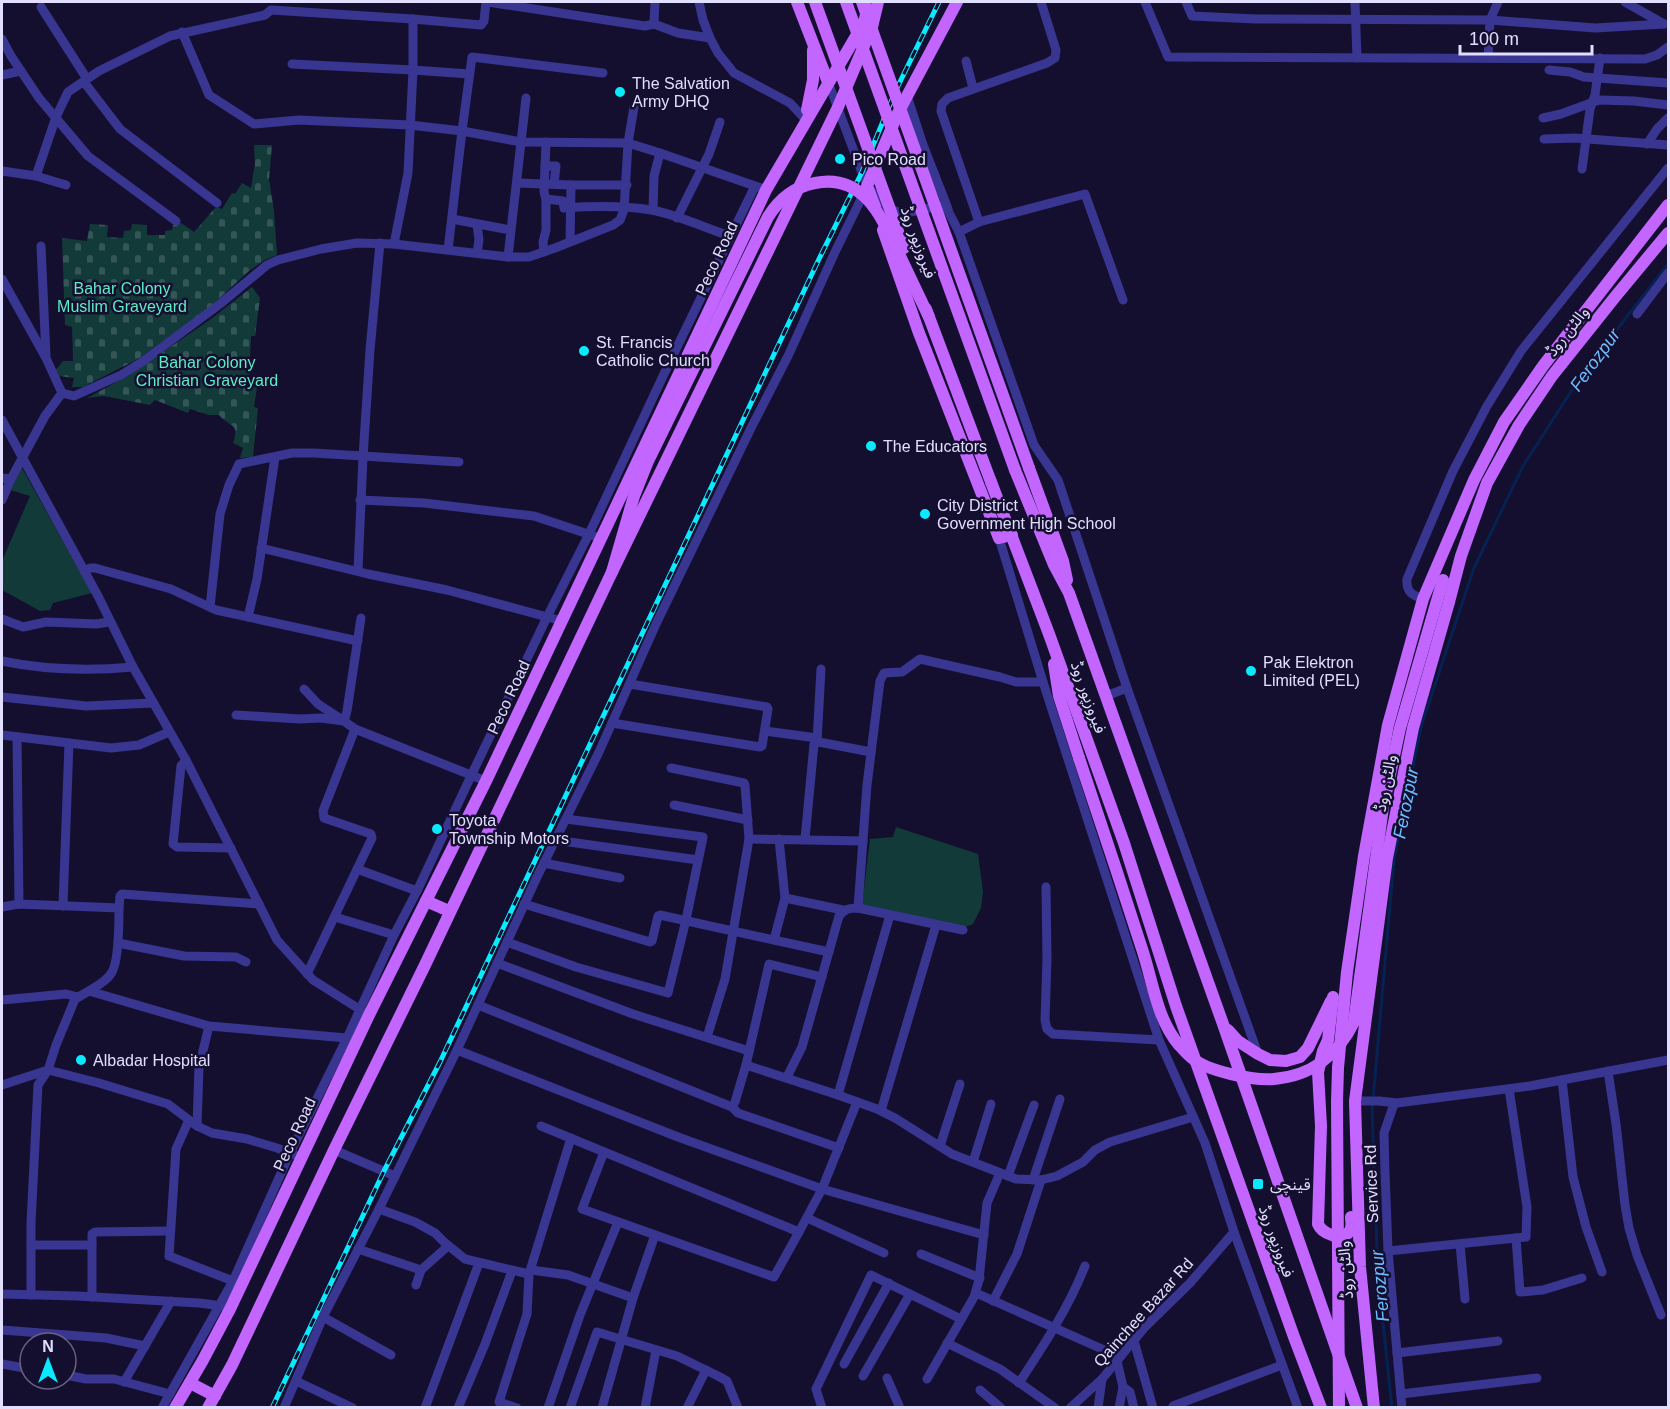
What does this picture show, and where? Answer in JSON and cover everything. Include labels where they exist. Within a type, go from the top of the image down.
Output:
[{"type":"main road","points":[[797,2],[828,81]]},
{"type":"main road","name":"فیروزپور روڈ","points":[[815,2],[929,317],[1049,634],[1124,843],[1176,1006],[1321,1407]]},
{"type":"main road","name":"فیروزپور روڈ","points":[[846,2],[1015,470],[1054,565],[1069,593],[1357,1407]]},
{"type":"main road","points":[[862,2],[1063,561],[1069,593]]},
{"type":"main road","name":"Peco Road","points":[[176,1407],[190,1383],[364,1012],[426,901],[486,782],[562,621],[595,536],[676,382],[760,188],[806,120],[859,32],[865,19],[867,2]]},
{"type":"main road","points":[[207,1407],[232,1365],[612,572],[838,107],[872,27],[878,2]]},
{"type":"main road","points":[[957,2],[898,113],[867,186],[919,333],[999,538],[1012,535]]},
{"type":"main road","points":[[806,120],[813,81],[812,39]]},
{"type":"main road","points":[[612,572],[634,496],[648,460],[768,217],[776,204],[788,194],[811,184],[832,182],[848,185],[862,194],[872,203],[883,220],[929,317]]},
{"type":"main road","name":"والٹن روڈ","points":[[1339,1407],[1338,1068],[1347,972],[1364,856],[1388,725],[1423,599],[1474,480],[1504,422],[1543,366],[1668,206]]},
{"type":"main road","name":"والٹن روڈ","points":[[1374,1407],[1359,1267],[1355,1101],[1387,858],[1413,728],[1461,556],[1487,483],[1519,425],[1552,376],[1668,233]]},
{"type":"main road","points":[[1049,634],[1059,696],[1161,1013],[1170,1033],[1192,1058],[1202,1064],[1245,1078],[1263,1080],[1286,1078],[1326,1060],[1347,1036],[1354,1022],[1383,807],[1400,728],[1443,579],[1461,556]]},
{"type":"main road","points":[[426,901],[449,911]]},
{"type":"main road","points":[[1223,1024],[1238,1041],[1270,1060],[1286,1061],[1300,1056],[1308,1048],[1347,972]]},
{"type":"main road","points":[[1333,997],[1330,1032],[1317,1078],[1321,1126],[1318,1218],[1320,1230],[1332,1235],[1346,1235],[1351,1228],[1348,1136],[1355,1129]]},
{"type":"main road","points":[[190,1383],[215,1396]]},
{"type":"street","points":[[36,176],[57,117],[69,92],[99,71],[170,36],[265,15],[272,6],[481,25],[484,21],[487,2],[645,26],[654,24],[678,33],[710,38]]},
{"type":"street","points":[[654,24],[656,2]]},
{"type":"street","points":[[699,2],[710,38],[718,53],[734,73],[790,103],[806,120]]},
{"type":"street","points":[[979,222],[941,111],[942,104],[948,98],[1047,63],[1055,58],[1056,50],[1041,2]]},
{"type":"street","points":[[1144,2],[1168,57],[1645,59],[1657,55],[1668,47]]},
{"type":"street","points":[[1186,2],[1192,16],[1256,19],[1490,20],[1595,28],[1666,25]]},
{"type":"street","points":[[1355,2],[1357,58]]},
{"type":"street","points":[[1488,58],[1490,20],[1498,2]]},
{"type":"street","points":[[1625,2],[1666,25]]},
{"type":"street","points":[[41,7],[86,80],[120,129],[217,202]]},
{"type":"street","points":[[394,244],[408,173],[413,19]]},
{"type":"street","points":[[162,1407],[225,1307],[233,1281],[296,1155],[347,1038],[364,1012],[394,935],[547,617],[595,536],[663,376],[730,236],[760,188],[628,144],[521,142],[462,131],[410,125],[299,120],[255,124],[209,95],[182,32]]},
{"type":"street","points":[[2,39],[39,98],[88,156],[176,221]]},
{"type":"street","points":[[448,250],[472,57],[603,74]]},
{"type":"street","points":[[1582,169],[1590,109],[1599,78],[1600,58]]},
{"type":"street","points":[[966,61],[973,88]]},
{"type":"street","points":[[292,64],[469,74]]},
{"type":"street","points":[[1549,70],[1570,72],[1584,77],[1668,83]]},
{"type":"street","points":[[2,75],[21,71]]},
{"type":"street","points":[[828,81],[867,186],[892,211],[906,213],[938,206],[948,209]]},
{"type":"street","points":[[907,96],[920,136],[959,232],[1034,445],[1058,480],[1127,688],[1258,1054]]},
{"type":"street","points":[[508,257],[526,98]]},
{"type":"street","points":[[1543,118],[1599,100],[1668,105]]},
{"type":"street","points":[[62,393],[75,396],[135,366],[220,304],[267,265],[278,260],[357,243],[394,244],[508,257],[529,257],[613,225],[620,220],[625,206],[628,144],[634,107]]},
{"type":"street","points":[[1647,144],[1668,118]]},
{"type":"street","points":[[677,218],[709,154],[720,122]]},
{"type":"street","points":[[1544,139],[1586,139],[1668,145]]},
{"type":"street","points":[[544,252],[546,199],[550,184],[545,165],[546,142]]},
{"type":"street","points":[[653,210],[654,176],[660,153]]},
{"type":"street","points":[[1423,599],[1411,595],[1407,579],[1453,471],[1487,406],[1521,351],[1668,168]]},
{"type":"street","points":[[2,171],[36,176],[66,185]]},
{"type":"street","points":[[517,183],[627,185]]},
{"type":"street","points":[[570,242],[571,185]]},
{"type":"street","points":[[284,1407],[323,1317],[457,1050],[662,613],[789,354],[867,186]]},
{"type":"street","points":[[959,232],[979,222],[1085,194],[1123,300]]},
{"type":"street","points":[[546,199],[563,201],[564,208],[625,206],[653,210],[730,236]]},
{"type":"street","points":[[452,219],[505,229]]},
{"type":"street","points":[[477,224],[479,240],[477,253]]},
{"type":"street","points":[[358,570],[360,500],[370,350],[380,243]]},
{"type":"street","points":[[41,246],[46,358]]},
{"type":"street","points":[[1637,314],[1668,273]]},
{"type":"street","points":[[2,279],[46,358],[62,393]]},
{"type":"street","points":[[663,376],[676,382]]},
{"type":"street","points":[[2,500],[6,478],[23,457],[45,416],[62,393]]},
{"type":"street","points":[[2,420],[133,667],[186,760],[278,940],[313,980],[364,1012]]},
{"type":"street","points":[[210,607],[219,523],[229,485],[239,464],[292,453],[459,462]]},
{"type":"street","points":[[248,617],[257,579],[275,457]]},
{"type":"street","points":[[360,500],[424,503],[534,516],[595,536]]},
{"type":"street","points":[[999,538],[1043,682],[1159,1040],[1205,1143],[1234,1232],[1298,1407]]},
{"type":"street","points":[[261,548],[447,590],[562,621]]},
{"type":"street","points":[[84,571],[95,568],[171,589],[216,610],[358,641]]},
{"type":"street","points":[[344,720],[362,618]]},
{"type":"street","points":[[2,620],[24,627],[46,622],[96,624],[110,621]]},
{"type":"street","points":[[858,908],[871,752],[880,681],[884,673],[902,672],[920,659],[1016,682],[1043,682]]},
{"type":"street","points":[[2,661],[27,666],[101,670],[133,667]]},
{"type":"street","points":[[805,839],[814,744],[817,740],[821,669]]},
{"type":"street","points":[[612,723],[762,746],[767,706],[630,684]]},
{"type":"street","points":[[1106,696],[1127,688]]},
{"type":"street","points":[[304,689],[318,704],[355,729],[486,782]]},
{"type":"street","points":[[2,697],[87,705],[153,703]]},
{"type":"street","points":[[236,715],[344,720]]},
{"type":"street","points":[[308,974],[372,836],[324,818],[323,815],[355,729]]},
{"type":"street","points":[[765,731],[871,752]]},
{"type":"street","points":[[2,735],[111,748],[140,745],[170,732]]},
{"type":"street","points":[[17,737],[19,904]]},
{"type":"street","points":[[63,906],[69,743]]},
{"type":"street","points":[[186,760],[181,766],[173,844],[231,848]]},
{"type":"street","points":[[670,768],[745,783],[748,839],[725,979],[707,1037]]},
{"type":"street","points":[[674,805],[748,820]]},
{"type":"street","points":[[507,942],[576,967],[666,994],[669,992],[703,837],[566,819]]},
{"type":"street","points":[[449,822],[463,828]]},
{"type":"street","points":[[748,839],[863,841]]},
{"type":"street","points":[[774,940],[785,898],[779,839]]},
{"type":"street","points":[[555,840],[698,860]]},
{"type":"street","points":[[435,852],[448,858]]},
{"type":"street","points":[[544,863],[620,878]]},
{"type":"street","points":[[357,869],[417,891]]},
{"type":"street","points":[[1046,887],[1045,1020],[1047,1029],[1053,1034],[1159,1040]]},
{"type":"street","points":[[32,1295],[31,1245],[38,1084],[48,1070],[75,999],[107,978],[113,971],[118,943],[120,896],[122,894],[259,904]]},
{"type":"street","points":[[785,898],[843,910],[858,908],[963,930]]},
{"type":"street","points":[[2,907],[19,904],[119,908]]},
{"type":"street","points":[[524,904],[650,942],[659,915],[829,952]]},
{"type":"street","points":[[789,1078],[788,1075],[802,1047],[839,916],[843,910]]},
{"type":"street","points":[[838,1095],[890,915]]},
{"type":"street","points":[[335,917],[394,935]]},
{"type":"street","points":[[881,1111],[936,925]]},
{"type":"street","points":[[118,943],[184,956],[236,957],[246,962]]},
{"type":"street","points":[[497,963],[633,1014],[749,1050]]},
{"type":"street","points":[[735,1102],[746,1065],[769,964],[822,977]]},
{"type":"street","points":[[89,991],[209,1026],[347,1038]]},
{"type":"street","points":[[2,1000],[66,994],[78,998]]},
{"type":"street","points":[[478,1005],[732,1107],[738,1113],[839,1148]]},
{"type":"street","points":[[209,1026],[199,1067],[193,1123],[176,1149],[169,1256],[233,1281]]},
{"type":"street","points":[[457,1050],[678,1137],[822,1190],[984,1235]]},
{"type":"street","points":[[1355,1101],[1379,1101],[1394,1104],[1509,1089],[1668,1060]]},
{"type":"street","points":[[746,1065],[881,1111],[952,1154],[1016,1179],[1037,1180],[1057,1176],[1083,1162],[1095,1150],[1110,1142],[1193,1117]]},
{"type":"street","points":[[2,1085],[48,1070],[168,1104],[193,1123],[212,1133],[247,1139],[296,1155]]},
{"type":"street","points":[[1608,1071],[1629,1228],[1661,1316]]},
{"type":"street","points":[[1562,1080],[1574,1176],[1586,1227],[1602,1272]]},
{"type":"street","points":[[940,1146],[960,1084]]},
{"type":"street","points":[[1388,1251],[1526,1237],[1527,1208],[1509,1089]]},
{"type":"street","points":[[993,1301],[1017,1254],[1060,1099]]},
{"type":"street","points":[[604,1152],[582,1209],[774,1276],[822,1190],[857,1102]]},
{"type":"street","points":[[973,1162],[991,1104]]},
{"type":"street","name":"Service Rd","points":[[1394,1104],[1384,1134],[1388,1251],[1402,1407]]},
{"type":"street","points":[[927,1379],[976,1293],[980,1278],[987,1203],[1004,1174],[1034,1105]]},
{"type":"street","points":[[541,1126],[799,1232]]},
{"type":"street","points":[[517,1407],[499,1402],[527,1314],[530,1272],[571,1138]]},
{"type":"street","points":[[334,1150],[395,1176]]},
{"type":"street","points":[[379,1209],[415,1222],[435,1233],[465,1259],[512,1271],[568,1275],[633,1298]]},
{"type":"street","points":[[807,1218],[884,1253]]},
{"type":"street","points":[[548,1407],[580,1315],[618,1222]]},
{"type":"street","points":[[92,1297],[92,1234],[95,1232],[170,1231]]},
{"type":"street","name":"Qainchee Bazar Rd","points":[[1070,1407],[1102,1379],[1145,1327],[1190,1283],[1234,1232]]},
{"type":"street","points":[[602,1407],[633,1298],[655,1235]]},
{"type":"street","points":[[1516,1238],[1520,1292],[1543,1290],[1582,1278]]},
{"type":"street","points":[[1460,1244],[1466,1299]]},
{"type":"street","points":[[31,1245],[92,1245]]},
{"type":"street","points":[[416,1286],[421,1270],[448,1246]]},
{"type":"street","points":[[358,1249],[421,1270]]},
{"type":"street","points":[[921,1254],[980,1278]]},
{"type":"street","points":[[425,1407],[479,1263]]},
{"type":"street","points":[[1019,1383],[1055,1328],[1085,1266]]},
{"type":"street","points":[[458,1407],[485,1344],[512,1271]]},
{"type":"street","points":[[822,1407],[816,1389],[871,1275],[961,1319]]},
{"type":"street","points":[[844,1364],[889,1283]]},
{"type":"street","points":[[976,1293],[1118,1359],[1123,1387],[1119,1407]]},
{"type":"street","points":[[2,1294],[92,1297],[225,1307]]},
{"type":"street","points":[[863,1376],[910,1294]]},
{"type":"street","points":[[124,1382],[171,1302]]},
{"type":"street","points":[[323,1317],[392,1355]]},
{"type":"street","points":[[2,1330],[106,1338],[145,1346]]},
{"type":"street","points":[[570,1407],[597,1332],[677,1356],[727,1381],[738,1407]]},
{"type":"street","points":[[1134,1341],[1153,1407]]},
{"type":"street","points":[[1397,1353],[1498,1341]]},
{"type":"street","points":[[947,1343],[1000,1370],[1055,1407]]},
{"type":"street","points":[[645,1407],[656,1350]]},
{"type":"street","points":[[2,1364],[18,1367]]},
{"type":"street","points":[[1173,1406],[1282,1365]]},
{"type":"street","points":[[687,1407],[706,1370]]},
{"type":"street","points":[[78,1377],[114,1379],[170,1394]]},
{"type":"street","points":[[887,1378],[900,1407]]},
{"type":"street","points":[[1401,1394],[1537,1378]]},
{"type":"street","points":[[1098,1407],[1102,1379]]},
{"type":"street","points":[[296,1381],[353,1407]]},
{"type":"street","points":[[1123,1387],[1130,1392],[1134,1407]]},
{"type":"street","points":[[980,1390],[996,1406]]},
{"type":"green space","name":"Bahar Colony Muslim Graveyard","points":[[254,145],[272,145],[269,179],[277,255],[249,271],[209,308],[138,359],[83,387],[72,387],[74,378],[59,376],[56,370],[63,361],[73,361],[72,327],[65,325],[62,238],[87,241],[90,224],[108,225],[107,237],[123,238],[124,231],[131,230],[132,224],[147,225],[147,235],[165,235],[165,231],[172,230],[173,225],[181,223],[194,232],[216,207],[222,209],[232,193],[235,194],[242,183],[251,188],[255,163]]},
{"type":"green space","name":"Bahar Colony Christian Graveyard","points":[[252,287],[260,298],[255,336],[251,336],[249,378],[258,380],[254,407],[258,408],[253,457],[240,458],[243,448],[233,443],[235,428],[219,415],[209,415],[190,409],[188,413],[155,400],[150,405],[104,396],[87,398],[128,376],[211,319]]},
{"type":"green space","points":[[22,468],[92,593],[53,603],[50,610],[40,611],[2,590],[2,561],[30,496],[10,490]]},
{"type":"green space","points":[[896,827],[978,854],[983,892],[981,908],[973,924],[965,927],[862,906],[870,839],[893,837]]},
{"type":"waterway","name":"Ferozpur","points":[[1392,1408],[1378,1276],[1372,1111],[1394,859],[1421,727],[1474,568],[1523,466],[1583,373],[1668,264]]},
{"type":"railway","points":[[272,1408],[384,1171],[440,1062],[862,172],[896,90],[939,2]]},
{"type":"place","name":"The Salvation Army DHQ","points":[[620,92]]},
{"type":"place","name":"Pico Road","points":[[840,159]]},
{"type":"place","name":"St. Francis Catholic Church","points":[[584,351]]},
{"type":"place","name":"The Educators","points":[[871,446]]},
{"type":"place","name":"City District Government High School","points":[[925,514]]},
{"type":"place","name":"Pak Elektron Limited (PEL)","points":[[1251,671]]},
{"type":"place","name":"Toyota Township Motors","points":[[437,829]]},
{"type":"place","name":"Albadar Hospital","points":[[81,1060]]},
{"type":"place","name":"قینچی","points":[[1258,1184]]}]
